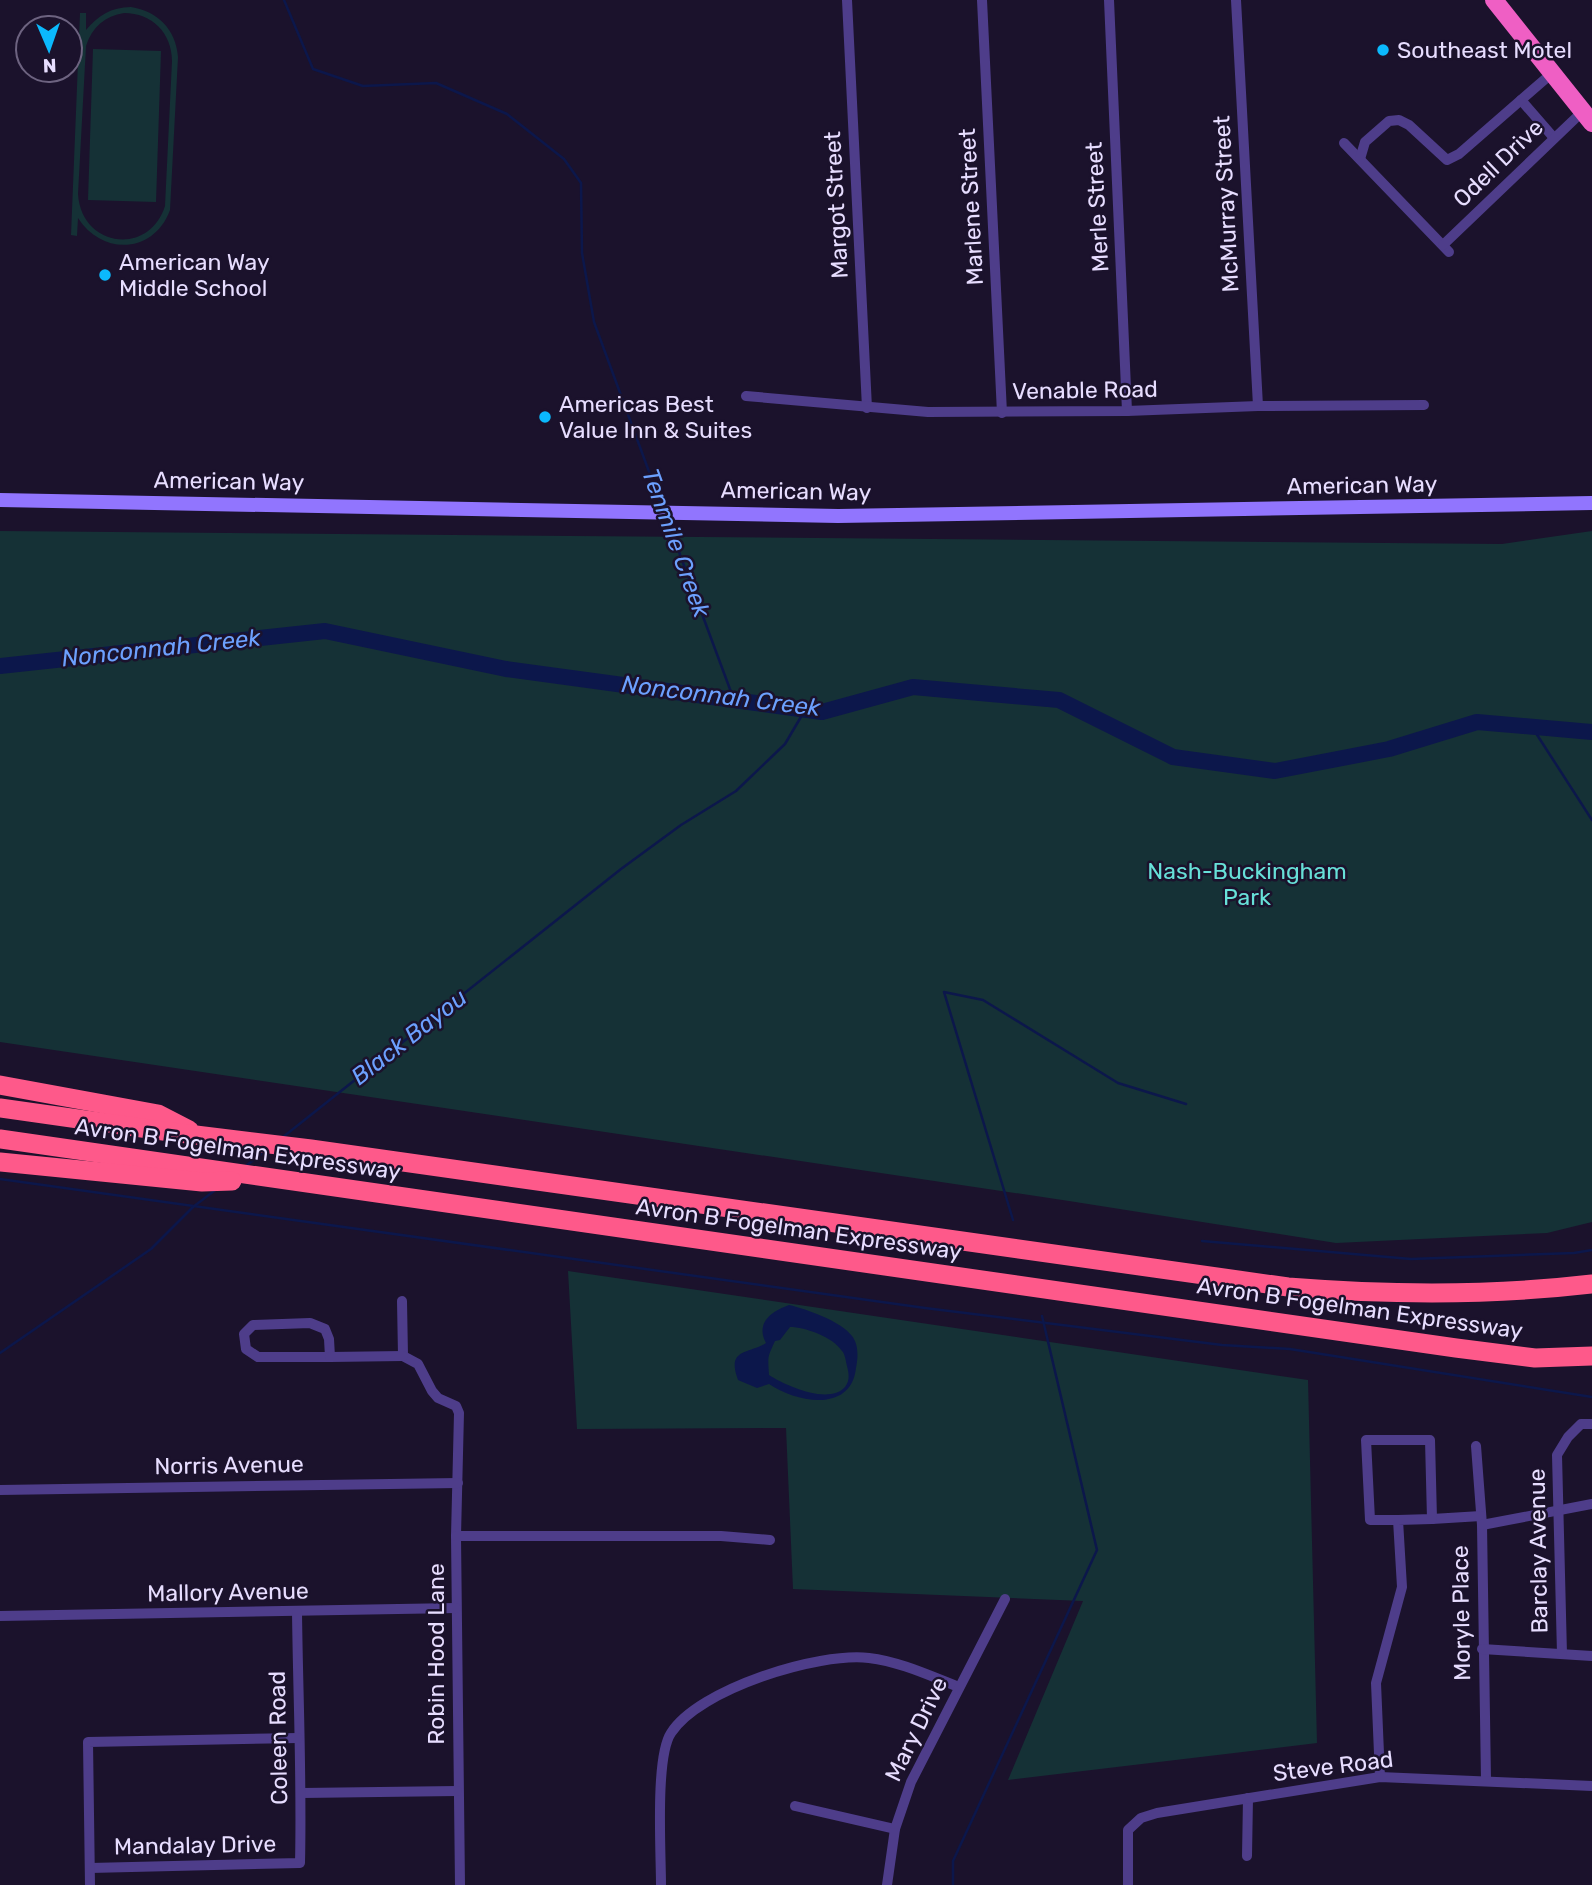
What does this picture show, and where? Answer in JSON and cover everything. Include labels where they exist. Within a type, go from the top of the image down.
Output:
[{"type":"highway","points":[[1494,0],[1587,117]]},
{"type":"highway","points":[[0,1085],[158,1114],[207,1136]]},
{"type":"highway","name":"Avron B Fogelman Expressway","points":[[0,1108],[311,1149],[1288,1287],[1442,1294],[1538,1290],[1592,1284]]},
{"type":"highway","name":"Avron B Fogelman Expressway","points":[[0,1139],[178,1172],[202,1182],[274,1179],[1535,1358],[1592,1356]]},
{"type":"highway","points":[[0,1161],[178,1172]]},
{"type":"highway","points":[[1535,1358],[1592,1367]]},
{"type":"main road","name":"American Way","points":[[0,500],[959,515],[1592,503]]},
{"type":"street","name":"Margot Street","points":[[847,0],[867,408]]},
{"type":"street","name":"Marlene Street","points":[[982,0],[1002,413]]},
{"type":"street","name":"Merle Street","points":[[1109,0],[1127,411]]},
{"type":"street","name":"McMurray Street","points":[[1236,0],[1258,406]]},
{"type":"street","points":[[1344,143],[1360,159],[1365,142],[1389,121],[1399,120],[1409,125],[1447,160],[1459,154],[1551,74]]},
{"type":"street","points":[[1521,100],[1554,138]]},
{"type":"street","name":"Odell Drive","points":[[1360,159],[1446,248],[1554,138],[1587,117]]},
{"type":"street","name":"Venable Road","points":[[746,396],[867,408],[1002,413],[1258,406],[1424,405]]},
{"type":"street","points":[[330,1357],[327,1333],[316,1324],[253,1325],[244,1334],[246,1349],[258,1357],[330,1357],[403,1356],[402,1301]]},
{"type":"street","name":"Robin Hood Lane","points":[[403,1356],[418,1364],[432,1391],[438,1398],[456,1406],[459,1413],[456,1608],[460,1885]]},
{"type":"street","name":"Barclay Avenue","points":[[1562,1654],[1558,1455],[1568,1437],[1581,1424],[1592,1424]]},
{"type":"street","points":[[1432,1519],[1430,1440],[1366,1440],[1370,1520],[1481,1521],[1592,1504]]},
{"type":"street","name":"Moryle Place","points":[[1476,1446],[1481,1521],[1486,1780]]},
{"type":"street","name":"Norris Avenue","points":[[0,1489],[458,1483]]},
{"type":"street","points":[[1380,1777],[1376,1683],[1402,1587],[1398,1520]]},
{"type":"street","points":[[456,1536],[720,1536],[770,1540]]},
{"type":"street","name":"Mary Drive","points":[[887,1885],[895,1829],[911,1782],[1005,1599]]},
{"type":"street","name":"Mallory Avenue","points":[[0,1616],[456,1608]]},
{"type":"street","name":"Coleen Road","points":[[297,1612],[298,1738],[302,1793],[300,1863]]},
{"type":"street","name":"Barclay Avenue","points":[[1482,1649],[1592,1656]]},
{"type":"street","points":[[660,1885],[662,1758],[670,1733],[688,1714],[728,1691],[786,1667],[820,1660],[867,1658],[902,1665],[959,1687]]},
{"type":"street","points":[[90,1885],[88,1742],[298,1738]]},
{"type":"street","name":"Steve Road","points":[[1128,1885],[1128,1830],[1141,1818],[1157,1813],[1380,1777],[1592,1786]]},
{"type":"street","points":[[302,1793],[457,1791]]},
{"type":"street","points":[[1247,1856],[1248,1797]]},
{"type":"street","points":[[794,1806],[895,1829]]},
{"type":"street","name":"Mandalay Drive","points":[[90,1868],[300,1863]]},
{"type":"green space","points":[[131,7],[157,17],[169,30],[178,57],[170,210],[162,225],[152,235],[127,245],[100,239],[78,218],[77,236],[71,235],[77,84],[84,84],[78,194],[82,212],[91,225],[103,235],[131,239],[145,233],[157,222],[165,206],[172,61],[168,42],[159,26],[134,14],[124,13],[105,20],[92,33],[86,46],[84,83],[84,14],[80,13],[86,13],[86,30],[95,20],[117,9]]},
{"type":"green space","points":[[93,49],[161,51],[156,202],[88,200]]},
{"type":"green space","name":"Nash-Buckingham Park","points":[[0,531],[1502,544],[1592,531],[1592,1222],[1547,1233],[1336,1243],[0,1042]]},
{"type":"green space","points":[[568,1271],[1308,1380],[1317,1743],[1008,1780],[1083,1601],[793,1589],[786,1428],[577,1429]]},
{"type":"shaded area","points":[[789,1305],[814,1313],[832,1321],[852,1336],[857,1347],[857,1364],[852,1382],[844,1392],[834,1398],[808,1399],[781,1391],[769,1384],[757,1388],[738,1380],[735,1370],[737,1357],[766,1343],[763,1336],[764,1324],[771,1314]],"holes":[[[790,1327],[826,1337],[838,1346],[845,1358],[849,1374],[845,1387],[838,1392],[818,1394],[796,1388],[769,1375],[769,1358],[775,1341],[780,1340]]]},
{"type":"waterway","name":"Tenmile Creek","points":[[284,0],[313,69],[363,86],[436,83],[507,114],[564,159],[581,183],[582,253],[594,322],[662,507]]},
{"type":"waterway","name":"Tenmile Creek","points":[[666,517],[734,700]]},
{"type":"waterway","name":"Black Bayou","points":[[0,666],[325,631],[506,669],[822,712],[913,687],[1059,700],[1173,757],[1275,771],[1389,749],[1477,722],[1592,732]]},
{"type":"waterway","name":"Black Bayou","points":[[283,1137],[621,869],[681,825],[736,791],[785,744],[805,710]]},
{"type":"waterway","points":[[1532,727],[1592,820]]},
{"type":"waterway","points":[[1013,1220],[944,992],[983,1000],[1118,1083],[1186,1104]]},
{"type":"waterway","name":"Black Bayou","points":[[247,1165],[264,1152]]},
{"type":"waterway","points":[[0,1179],[925,1308],[1222,1345],[1290,1349],[1592,1397]]},
{"type":"waterway","name":"Black Bayou","points":[[0,1353],[151,1249],[193,1207],[214,1191]]},
{"type":"waterway","points":[[1202,1241],[1411,1259],[1574,1253],[1592,1250]]},
{"type":"waterway","points":[[953,1885],[953,1861],[1097,1550],[1042,1316]]},
{"type":"place","name":"Southeast Motel","points":[[1383,50]]},
{"type":"place","name":"American Way Middle School","points":[[105,275]]},
{"type":"place","name":"Americas Best Value Inn & Suites","points":[[545,417]]},
{"type":"water label","name":"Nonconnah Creek","points":[[161,648]]},
{"type":"water label","name":"Nonconnah Creek","points":[[721,696]]}]
